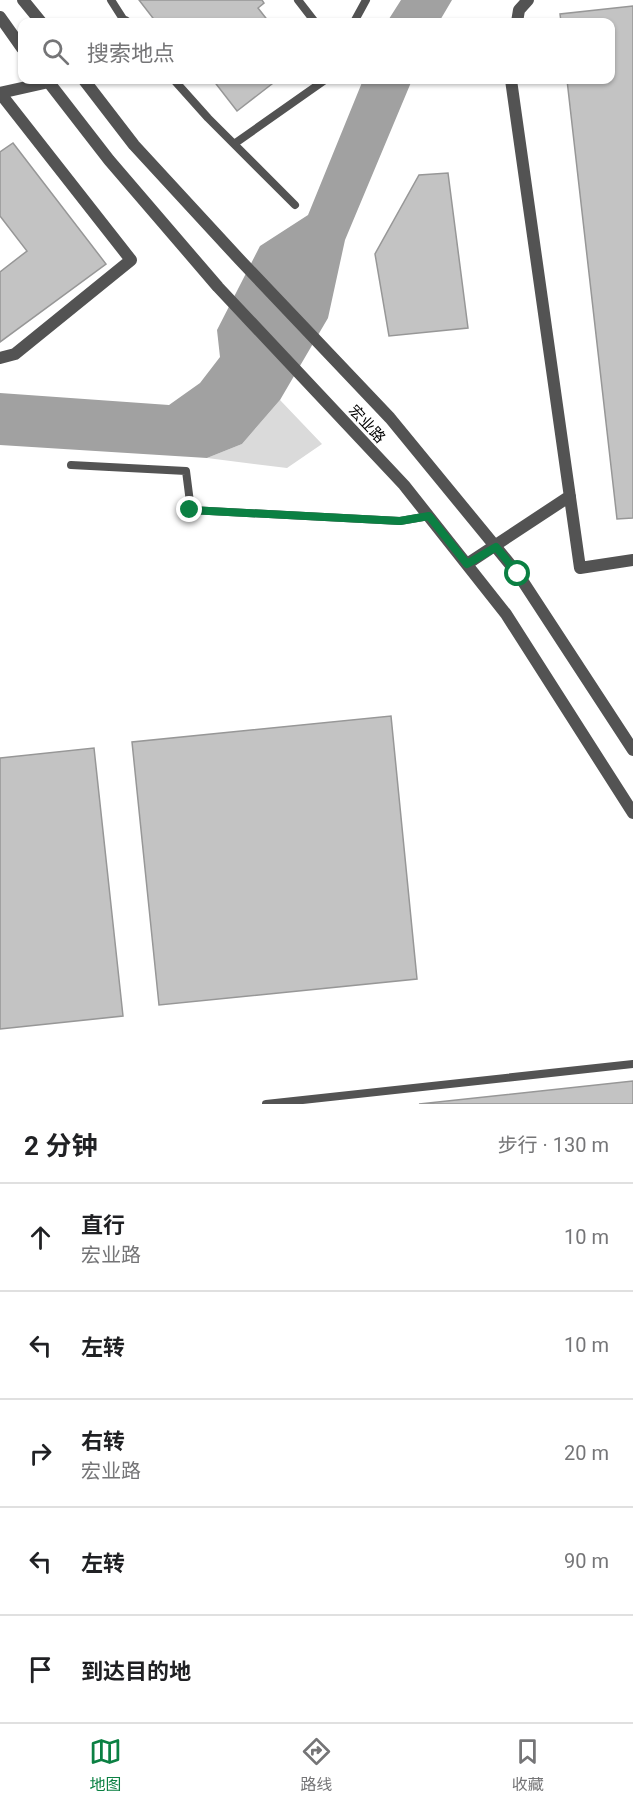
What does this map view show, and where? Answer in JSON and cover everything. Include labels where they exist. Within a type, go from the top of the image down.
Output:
[{"type":"street","points":[[23,0],[38,18]]},
{"type":"street","points":[[518,18],[519,10],[528,0]]},
{"type":"street","points":[[0,17],[18,42]]},
{"type":"street","points":[[0,358],[15,354],[131,260],[0,93],[34,84]]},
{"type":"street","name":"宏业路","points":[[52,84],[109,160],[218,287],[404,485],[429,516],[506,614],[633,813]]},
{"type":"street","name":"宏业路","points":[[87,84],[134,145],[390,418],[496,547],[518,574],[633,750]]},
{"type":"street","points":[[512,84],[580,568],[633,560]]},
{"type":"street","points":[[467,564],[570,496]]},
{"type":"lane","points":[[111,0],[122,18]]},
{"type":"lane","points":[[298,0],[312,18]]},
{"type":"lane","points":[[356,18],[366,0]]},
{"type":"lane","points":[[178,84],[295,205]]},
{"type":"lane","points":[[234,144],[319,84]]},
{"type":"lane","points":[[71,465],[186,471],[190,510],[400,521],[429,516]]},
{"type":"lane","points":[[266,1104],[633,1064]]},
{"type":"shaded area","points":[[401,0],[452,0],[441,18],[390,18]]},
{"type":"shaded area","points":[[361,84],[410,84],[345,240],[328,318],[280,400],[242,444],[207,458],[0,445],[0,393],[169,405],[200,383],[220,357],[217,330],[260,246],[308,215]]},
{"type":"shaded area","points":[[280,400],[322,444],[287,468],[207,458],[242,444]]},
{"type":"building","points":[[139,0],[262,0],[264,3],[258,8],[266,18],[153,18]]},
{"type":"building","points":[[633,6],[633,518],[617,519],[567,84],[615,84],[615,18],[560,18],[560,14]]},
{"type":"building","points":[[216,84],[272,84],[237,111]]},
{"type":"building","points":[[13,143],[106,264],[0,342],[0,272],[27,251],[0,216],[0,152]]},
{"type":"building","points":[[448,173],[468,328],[389,336],[375,254],[419,175]]},
{"type":"building","points":[[391,716],[417,979],[159,1005],[132,742]]},
{"type":"building","points":[[94,748],[123,1016],[0,1029],[0,758]]},
{"type":"building","points":[[633,1081],[633,1104],[419,1104]]},
{"type":"route","points":[[190,510],[400,521],[429,516],[467,564],[496,547],[518,574]]}]
